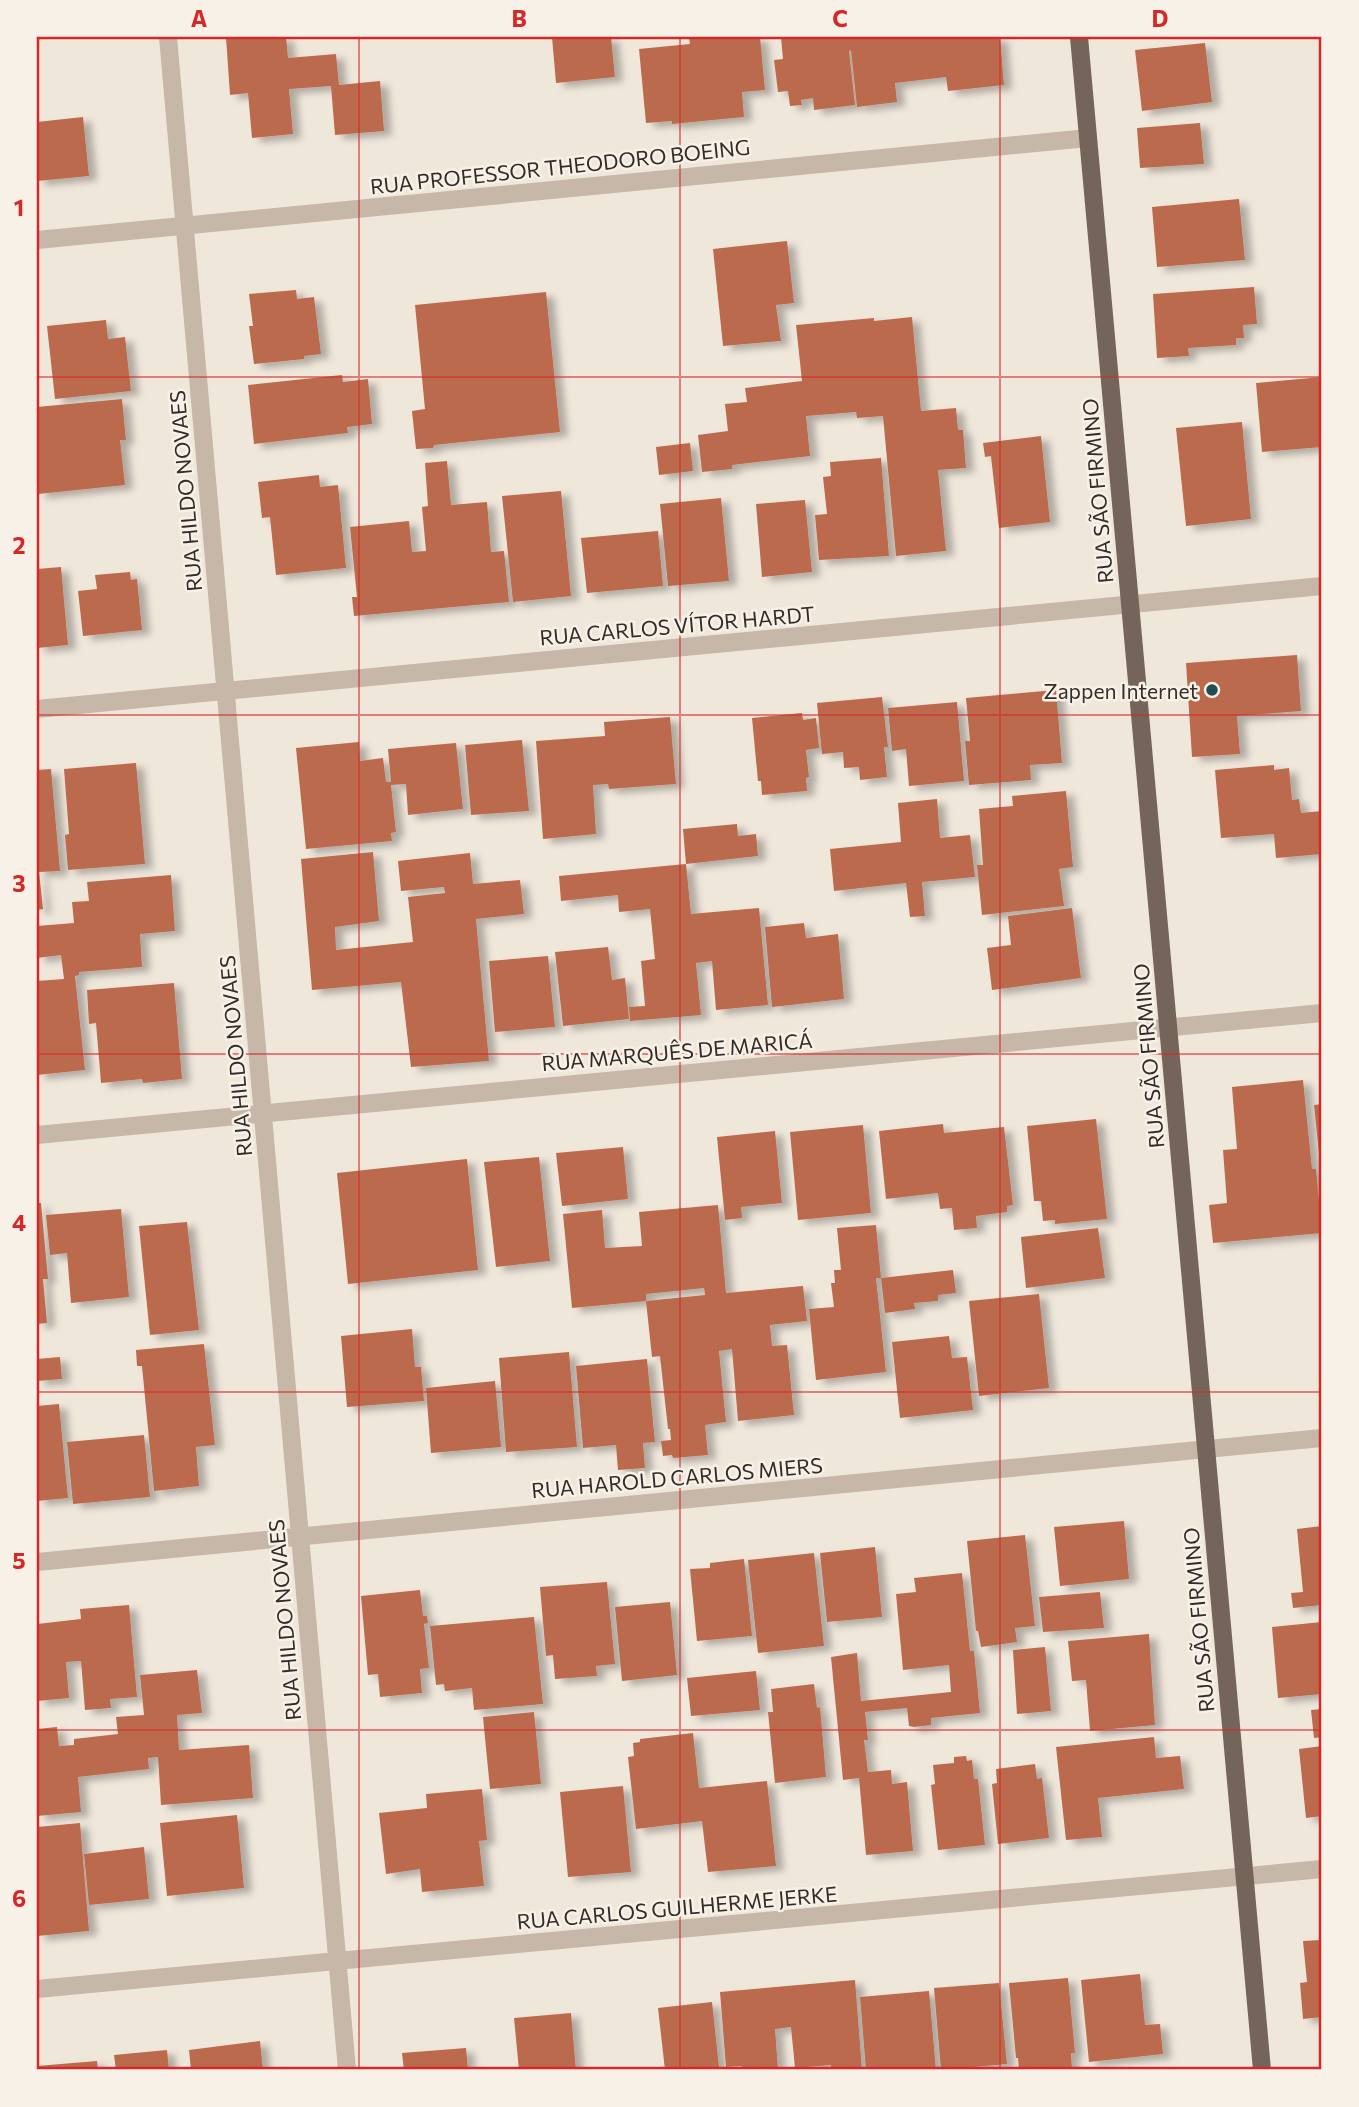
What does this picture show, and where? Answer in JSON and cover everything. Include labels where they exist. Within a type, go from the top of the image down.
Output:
[{"type":"main road","name":"RUA SÃO FIRMINO","points":[[1079,37],[1262,2070]]},
{"type":"street","name":"RUA HILDO NOVAES","points":[[168,37],[347,2070]]},
{"type":"street","name":"RUA PROFESSOR THEODORO BOEING","points":[[37,240],[1088,138]]},
{"type":"street","name":"RUA CARLOS VÍTOR HARDT","points":[[37,709],[1322,586]]},
{"type":"street","name":"RUA MARQUÊS DE MARICÁ","points":[[37,1135],[1322,1013]]},
{"type":"street","name":"RUA HAROLD CARLOS MIERS","points":[[37,1562],[1322,1438]]},
{"type":"street","name":"RUA CARLOS GUILHERME JERKE","points":[[37,1989],[1322,1869]]},
{"type":"building","points":[[226,37],[286,37],[288,58],[336,54],[339,85],[380,81],[384,131],[335,135],[331,86],[289,89],[293,134],[252,138],[248,93],[230,95]]},
{"type":"building","points":[[552,37],[611,37],[615,77],[556,83]]},
{"type":"building","points":[[760,37],[765,90],[742,92],[744,117],[672,124],[672,121],[646,123],[639,49],[690,44],[689,38]]},
{"type":"building","points":[[781,37],[1000,37],[1004,85],[948,91],[946,77],[895,83],[897,102],[857,107],[851,50],[855,105],[814,110],[813,98],[801,100],[802,105],[790,106],[788,91],[778,92],[774,60],[783,59]]},
{"type":"building","points":[[1205,43],[1212,102],[1142,111],[1135,50]]},
{"type":"building","points":[[83,117],[89,176],[37,181],[37,122]]},
{"type":"building","points":[[1200,123],[1204,164],[1140,168],[1137,128]]},
{"type":"building","points":[[1239,199],[1245,260],[1157,267],[1152,207]]},
{"type":"building","points":[[787,241],[794,303],[776,305],[781,341],[723,346],[713,249]]},
{"type":"building","points":[[1254,287],[1257,324],[1243,325],[1244,338],[1236,338],[1236,345],[1188,348],[1189,356],[1157,358],[1153,294]]},
{"type":"building","points":[[296,290],[297,299],[314,297],[321,354],[304,356],[304,359],[254,364],[249,326],[253,326],[249,294]]},
{"type":"building","points":[[546,292],[560,432],[416,449],[412,411],[425,409],[415,305]]},
{"type":"building","points":[[912,317],[921,411],[956,408],[958,430],[963,430],[966,468],[938,470],[946,551],[896,556],[883,416],[857,418],[856,412],[806,416],[810,456],[732,465],[732,469],[702,472],[698,435],[728,431],[725,404],[747,402],[745,388],[802,381],[796,325]]},
{"type":"building","points":[[106,320],[108,339],[125,337],[131,391],[55,399],[47,326]]},
{"type":"building","points":[[342,375],[343,382],[368,379],[372,424],[347,427],[348,433],[254,444],[248,385]]},
{"type":"building","points":[[1322,377],[1322,447],[1262,452],[1256,383]]},
{"type":"building","points":[[122,399],[126,440],[120,440],[125,485],[38,494],[37,407]]},
{"type":"building","points":[[1242,422],[1251,519],[1186,526],[1176,428]]},
{"type":"building","points":[[1041,436],[1050,522],[999,528],[991,456],[985,457],[983,443]]},
{"type":"building","points":[[690,443],[693,471],[659,475],[656,447]]},
{"type":"building","points":[[881,458],[889,556],[819,560],[815,515],[827,514],[823,477],[831,476],[830,462]]},
{"type":"building","points":[[447,461],[451,505],[487,502],[491,552],[504,551],[509,602],[354,616],[352,597],[357,597],[350,527],[409,521],[412,552],[426,551],[422,507],[428,506],[425,463]]},
{"type":"building","points":[[319,475],[320,487],[338,485],[346,568],[276,575],[270,517],[262,518],[258,482]]},
{"type":"building","points":[[561,491],[571,596],[513,602],[502,496]]},
{"type":"building","points":[[721,498],[729,581],[668,586],[660,504]]},
{"type":"building","points":[[805,500],[812,572],[762,577],[756,504]]},
{"type":"building","points":[[658,531],[663,586],[587,593],[581,538]]},
{"type":"building","points":[[61,567],[68,645],[37,648],[37,569]]},
{"type":"building","points":[[130,572],[131,580],[137,579],[142,630],[83,636],[78,591],[97,589],[95,575]]},
{"type":"building","points":[[1297,655],[1301,711],[1237,716],[1240,754],[1192,757],[1186,663]]},
{"type":"building","points":[[1056,690],[1062,763],[1030,765],[1031,780],[969,785],[965,741],[970,741],[966,698]]},
{"type":"building","points":[[882,697],[888,747],[884,747],[887,777],[860,780],[859,767],[844,768],[843,752],[822,754],[817,703]]},
{"type":"building","points":[[957,702],[964,781],[909,786],[906,749],[892,751],[888,708]]},
{"type":"building","points":[[802,713],[803,720],[816,718],[819,748],[806,750],[809,777],[806,778],[807,791],[762,795],[761,781],[758,781],[752,718]]},
{"type":"building","points":[[670,717],[676,784],[609,789],[608,784],[593,785],[596,834],[543,839],[536,741],[605,736],[604,722]]},
{"type":"building","points":[[522,740],[529,811],[471,815],[465,745]]},
{"type":"building","points":[[359,742],[360,761],[383,758],[386,782],[391,782],[388,749],[456,743],[463,809],[408,815],[406,784],[391,785],[396,832],[391,833],[392,841],[306,849],[296,748]]},
{"type":"building","points":[[136,763],[145,864],[68,870],[65,835],[69,834],[64,769]]},
{"type":"building","points":[[1274,765],[1274,770],[1289,768],[1292,800],[1299,799],[1301,813],[1322,811],[1322,854],[1276,858],[1274,834],[1221,838],[1215,770]]},
{"type":"building","points":[[51,769],[60,871],[39,872],[43,909],[37,910],[37,770]]},
{"type":"building","points":[[1066,791],[1073,867],[1059,869],[1064,906],[982,915],[977,865],[983,865],[979,809],[1013,806],[1012,796]]},
{"type":"building","points":[[937,799],[940,838],[970,835],[975,877],[922,882],[925,916],[910,917],[906,883],[834,891],[830,849],[901,842],[898,803]]},
{"type":"building","points":[[737,824],[738,836],[756,834],[758,856],[686,864],[683,829]]},
{"type":"building","points":[[373,852],[379,921],[335,927],[336,950],[413,942],[408,897],[445,893],[444,887],[401,891],[398,861],[470,853],[473,884],[520,880],[524,914],[476,919],[489,1061],[411,1067],[401,982],[312,990],[301,859]]},
{"type":"building","points":[[686,864],[691,914],[759,908],[768,1005],[716,1010],[712,961],[696,963],[701,1015],[630,1021],[629,1007],[645,1006],[641,961],[655,959],[650,909],[619,912],[618,895],[561,901],[559,876]]},
{"type":"building","points":[[171,875],[175,931],[140,934],[142,967],[79,972],[79,975],[75,976],[85,1070],[37,1075],[37,981],[64,979],[61,955],[37,958],[37,926],[74,923],[72,902],[89,901],[87,882]]},
{"type":"building","points":[[1072,908],[1081,978],[992,990],[987,948],[1011,945],[1008,916]]},
{"type":"building","points":[[804,923],[806,938],[838,934],[844,999],[772,1007],[765,927]]},
{"type":"building","points":[[608,947],[612,980],[625,978],[629,1019],[563,1026],[555,952]]},
{"type":"building","points":[[548,956],[555,1027],[495,1032],[489,961]]},
{"type":"building","points":[[174,983],[182,1079],[101,1083],[96,1023],[89,1024],[87,990]]},
{"type":"building","points":[[1303,1080],[1322,1233],[1213,1243],[1209,1205],[1227,1203],[1223,1150],[1237,1149],[1232,1087]]},
{"type":"building","points":[[1322,1104],[1322,1164],[1320,1164],[1314,1105]]},
{"type":"building","points":[[1096,1119],[1107,1219],[1055,1224],[1055,1220],[1043,1221],[1041,1201],[1034,1201],[1027,1126]]},
{"type":"building","points":[[943,1124],[944,1133],[1004,1127],[1013,1205],[1007,1206],[1007,1212],[976,1216],[977,1228],[954,1230],[952,1208],[940,1209],[938,1193],[886,1199],[879,1131]]},
{"type":"building","points":[[863,1125],[871,1213],[798,1220],[790,1132]]},
{"type":"building","points":[[775,1131],[782,1203],[741,1207],[742,1218],[725,1220],[717,1137]]},
{"type":"building","points":[[623,1147],[628,1199],[562,1206],[556,1153]]},
{"type":"building","points":[[539,1157],[550,1261],[496,1267],[484,1162]]},
{"type":"building","points":[[467,1159],[478,1270],[348,1284],[337,1173]]},
{"type":"building","points":[[37,1203],[41,1203],[48,1279],[43,1279],[47,1323],[37,1324]]},
{"type":"building","points":[[718,1205],[726,1293],[803,1286],[807,1321],[770,1325],[772,1346],[787,1345],[794,1415],[738,1421],[732,1349],[719,1351],[726,1422],[705,1425],[708,1455],[673,1458],[672,1455],[663,1456],[661,1441],[671,1440],[670,1429],[660,1356],[652,1357],[646,1301],[572,1308],[563,1214],[602,1210],[605,1248],[642,1246],[639,1212]],"holes":[[[704,1288],[705,1295],[646,1301],[646,1294]]]},
{"type":"building","points":[[121,1209],[129,1297],[71,1303],[67,1253],[50,1255],[46,1215]]},
{"type":"building","points":[[187,1222],[199,1330],[150,1335],[139,1226]]},
{"type":"building","points":[[876,1225],[881,1278],[876,1278],[886,1372],[816,1380],[809,1309],[834,1307],[831,1283],[835,1283],[834,1270],[841,1270],[837,1228]]},
{"type":"building","points":[[1098,1228],[1105,1278],[1026,1288],[1021,1237]]},
{"type":"building","points":[[953,1270],[956,1293],[938,1295],[938,1301],[914,1303],[915,1309],[885,1313],[881,1278]]},
{"type":"building","points":[[1039,1294],[1049,1388],[979,1396],[969,1301]]},
{"type":"building","points":[[412,1329],[415,1367],[421,1367],[424,1401],[347,1407],[341,1336]]},
{"type":"building","points":[[949,1336],[952,1358],[967,1357],[973,1410],[900,1418],[892,1342]]},
{"type":"building","points":[[204,1344],[215,1445],[196,1447],[199,1486],[154,1491],[142,1366],[137,1366],[136,1350]]},
{"type":"building","points":[[569,1352],[577,1447],[506,1452],[499,1358]]},
{"type":"building","points":[[60,1357],[62,1379],[37,1381],[37,1359]]},
{"type":"building","points":[[647,1359],[655,1442],[643,1443],[645,1468],[618,1470],[616,1445],[583,1448],[576,1366]]},
{"type":"building","points":[[495,1381],[501,1447],[431,1453],[426,1388]]},
{"type":"building","points":[[59,1404],[68,1498],[37,1501],[37,1406]]},
{"type":"building","points":[[144,1435],[150,1497],[73,1504],[67,1442]]},
{"type":"building","points":[[1124,1521],[1129,1579],[1060,1586],[1054,1527]]},
{"type":"building","points":[[1322,1526],[1322,1605],[1293,1608],[1291,1593],[1303,1592],[1297,1529]]},
{"type":"building","points":[[1025,1535],[1035,1626],[1015,1628],[1017,1642],[981,1647],[976,1631],[967,1541]]},
{"type":"building","points":[[875,1547],[882,1617],[827,1622],[820,1553]]},
{"type":"building","points":[[814,1553],[824,1646],[758,1653],[748,1560]]},
{"type":"building","points":[[744,1559],[752,1636],[697,1641],[690,1569],[710,1568],[710,1563]]},
{"type":"building","points":[[962,1573],[980,1713],[931,1718],[931,1725],[914,1727],[909,1726],[907,1708],[865,1712],[868,1740],[864,1740],[868,1772],[891,1770],[892,1784],[907,1782],[913,1851],[866,1855],[859,1778],[843,1780],[831,1657],[857,1653],[861,1701],[951,1692],[949,1665],[903,1670],[896,1594],[916,1592],[914,1578]]},
{"type":"building","points":[[607,1582],[615,1664],[596,1666],[597,1676],[555,1679],[553,1655],[546,1656],[540,1587]]},
{"type":"building","points":[[420,1590],[423,1616],[427,1616],[428,1623],[424,1624],[429,1668],[420,1669],[422,1693],[380,1697],[378,1674],[368,1675],[361,1596]]},
{"type":"building","points":[[1100,1592],[1104,1628],[1043,1632],[1039,1597]]},
{"type":"building","points":[[670,1602],[677,1675],[622,1681],[615,1607]]},
{"type":"building","points":[[129,1605],[137,1697],[110,1699],[111,1708],[85,1710],[81,1661],[66,1662],[69,1698],[37,1701],[37,1624],[81,1619],[80,1609]]},
{"type":"building","points":[[534,1617],[543,1704],[474,1710],[472,1688],[445,1691],[444,1684],[436,1685],[430,1626]]},
{"type":"building","points":[[1322,1622],[1322,1694],[1278,1698],[1272,1627]]},
{"type":"building","points":[[1149,1634],[1155,1725],[1090,1731],[1086,1680],[1072,1681],[1068,1641]]},
{"type":"building","points":[[1045,1647],[1051,1711],[1017,1714],[1013,1650]]},
{"type":"building","points":[[197,1670],[202,1713],[177,1715],[179,1750],[249,1745],[253,1798],[161,1805],[158,1757],[148,1758],[149,1769],[78,1777],[81,1812],[37,1816],[37,1729],[57,1727],[59,1746],[74,1745],[74,1739],[118,1734],[116,1717],[144,1715],[140,1675]]},
{"type":"building","points":[[756,1671],[760,1710],[691,1716],[687,1678]]},
{"type":"building","points":[[814,1684],[817,1708],[820,1707],[826,1777],[775,1783],[768,1712],[773,1712],[771,1689]]},
{"type":"building","points":[[1322,1709],[1322,1737],[1314,1738],[1311,1710]]},
{"type":"building","points":[[534,1712],[541,1784],[490,1789],[483,1717]]},
{"type":"building","points":[[693,1733],[699,1788],[767,1781],[776,1866],[708,1872],[702,1821],[636,1829],[628,1757],[634,1756],[633,1743],[640,1742],[640,1739]]},
{"type":"building","points":[[1154,1737],[1156,1758],[1180,1756],[1184,1789],[1098,1798],[1102,1837],[1066,1840],[1056,1747]]},
{"type":"building","points":[[1322,1746],[1322,1816],[1306,1818],[1299,1749]]},
{"type":"building","points":[[966,1756],[967,1761],[972,1760],[974,1779],[978,1779],[985,1845],[938,1850],[931,1785],[935,1784],[933,1765],[954,1763],[954,1757]]},
{"type":"building","points":[[1035,1764],[1037,1779],[1042,1778],[1049,1838],[998,1844],[992,1784],[997,1783],[996,1769]]},
{"type":"building","points":[[623,1786],[631,1872],[568,1877],[560,1792]]},
{"type":"building","points":[[482,1789],[487,1840],[479,1841],[484,1886],[422,1892],[420,1869],[386,1874],[379,1813],[427,1808],[426,1794]]},
{"type":"building","points":[[237,1815],[244,1888],[167,1896],[160,1823]]},
{"type":"building","points":[[80,1823],[89,1931],[37,1936],[37,1827]]},
{"type":"building","points":[[144,1847],[149,1899],[89,1905],[84,1854]]},
{"type":"building","points":[[1322,1940],[1322,2017],[1303,2019],[1300,1983],[1307,1982],[1303,1941]]},
{"type":"building","points":[[1140,1974],[1145,2025],[1160,2024],[1163,2054],[1089,2062],[1081,1980]]},
{"type":"building","points":[[1068,1978],[1075,2053],[1071,2053],[1072,2070],[1019,2070],[1009,1983]]},
{"type":"building","points":[[855,1980],[862,2070],[831,2070],[831,2065],[795,2068],[791,2027],[775,2029],[778,2070],[726,2067],[720,1992]]},
{"type":"building","points":[[999,1983],[1007,2064],[941,2070],[934,1988]]},
{"type":"building","points":[[929,1991],[936,2070],[866,2070],[860,1997]]},
{"type":"building","points":[[712,2002],[719,2067],[665,2070],[658,2008]]},
{"type":"building","points":[[571,2013],[576,2070],[519,2070],[514,2018]]},
{"type":"building","points":[[260,2041],[263,2070],[191,2070],[189,2050]]},
{"type":"building","points":[[466,2048],[468,2070],[404,2070],[402,2053]]},
{"type":"building","points":[[167,2050],[169,2070],[116,2070],[114,2055]]},
{"type":"building","points":[[97,2061],[98,2070],[37,2070],[37,2066]]},
{"type":"place","name":"Zappen Internet","points":[[1212,690]]}]
